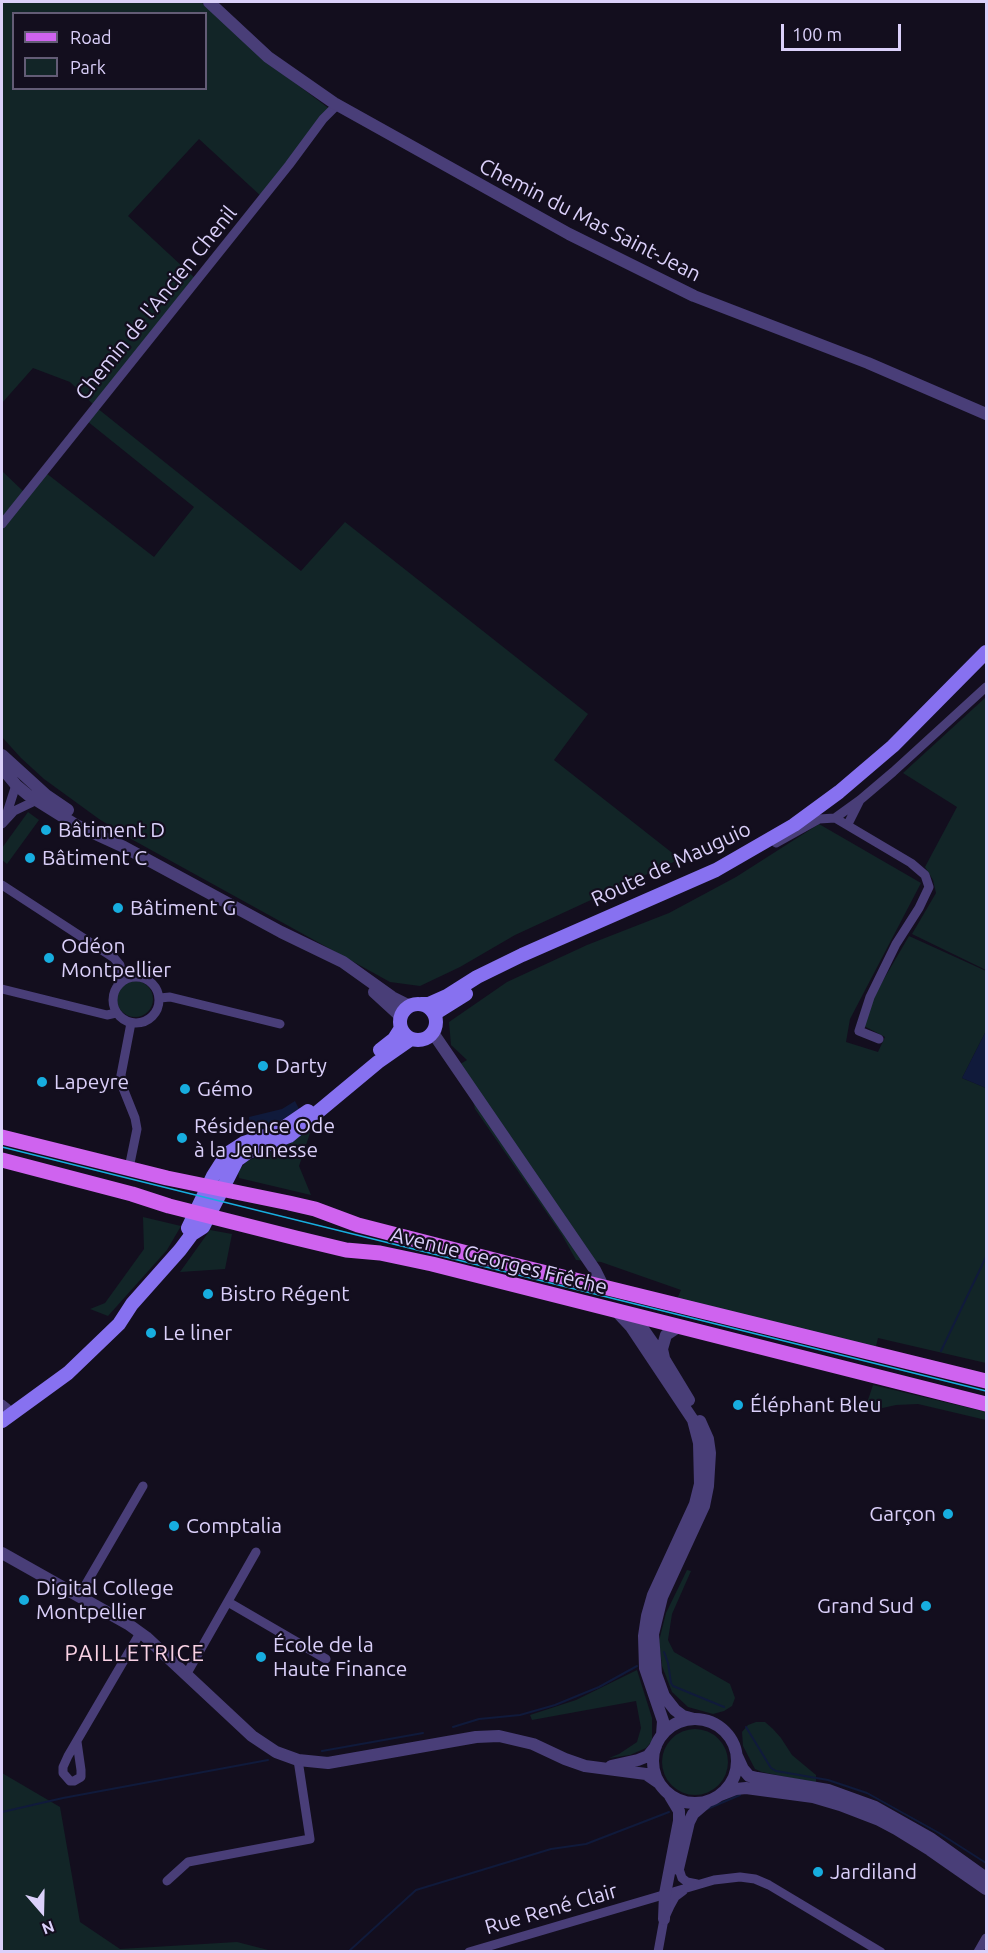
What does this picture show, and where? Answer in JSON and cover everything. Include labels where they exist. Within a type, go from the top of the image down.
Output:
[{"type":"main road","name":"Route de Mauguio","points":[[914,726],[924,713],[987,652]]},
{"type":"main road","name":"Route de Mauguio","points":[[416,1005],[429,1004],[447,996],[477,977],[716,870],[794,825],[839,792],[987,662]]},
{"type":"main road","name":"Route de Mauguio","points":[[434,1014],[552,942]]},
{"type":"main road","points":[[2,1423],[6,1409],[68,1373],[119,1324],[132,1304],[192,1234],[204,1227],[202,1214],[216,1187],[237,1160],[248,1152],[289,1136],[378,1062],[411,1039],[423,1040],[433,1033],[436,1024],[434,1014],[427,1006],[416,1005],[406,1009],[394,1039],[309,1110],[294,1122],[268,1136],[252,1140],[233,1149],[221,1162],[216,1187]]},
{"type":"main road","points":[[401,1024],[411,1039]]},
{"type":"main road","name":"Avenue Georges Frêche","points":[[2,1137],[315,1209],[358,1225],[987,1381]]},
{"type":"main road","name":"Avenue Georges Frêche","points":[[2,1160],[346,1250],[380,1253],[432,1264],[987,1404]]},
{"type":"main road","points":[[616,1312],[620,1290]]},
{"type":"main road","points":[[634,1316],[638,1295]]},
{"type":"street","name":"Chemin du Mas Saint-Jean","points":[[209,2],[268,57],[337,105],[511,203],[694,296],[868,363],[987,414]]},
{"type":"street","name":"Chemin de l'Ancien Chenil","points":[[2,524],[282,175],[323,118],[337,105]]},
{"type":"street","points":[[835,818],[861,800],[987,687]]},
{"type":"street","points":[[2,755],[33,795],[76,825],[124,847],[320,952],[343,962],[392,997],[416,1005]]},
{"type":"street","points":[[2,768],[124,847]]},
{"type":"street","points":[[3,823],[20,780]]},
{"type":"street","points":[[3,823],[33,795],[40,794],[64,812],[77,816]]},
{"type":"street","points":[[848,824],[861,800]]},
{"type":"street","points":[[716,870],[764,849],[807,824],[819,819],[835,818],[911,862],[925,875],[929,887],[919,908],[896,944],[870,997],[859,1031],[879,1039]]},
{"type":"street","points":[[2,885],[114,958],[120,965],[122,974],[112,998],[116,1013],[120,1018],[131,1023],[144,1022],[157,1011],[160,998],[155,986],[144,978],[131,977],[118,984]]},
{"type":"street","points":[[320,952],[367,986],[398,1014],[401,1024]]},
{"type":"street","points":[[2,989],[107,1015],[116,1013]]},
{"type":"street","points":[[160,998],[170,997],[280,1023]]},
{"type":"street","points":[[129,1168],[137,1129],[123,1088],[121,1074],[131,1023]]},
{"type":"street","points":[[433,1033],[589,1260],[603,1286]]},
{"type":"street","points":[[616,1312],[630,1327],[693,1420],[699,1443],[700,1484],[695,1504],[653,1595],[644,1636],[645,1668],[663,1721],[662,1735]]},
{"type":"street","points":[[634,1316],[666,1362],[700,1419],[708,1439],[710,1453],[704,1506],[662,1597],[653,1634],[656,1674],[664,1696],[683,1716],[704,1720],[721,1728],[732,1741],[743,1769],[749,1776],[828,1790],[875,1807],[930,1838],[986,1876]]},
{"type":"street","points":[[666,1362],[663,1355],[666,1335],[678,1327]]},
{"type":"street","points":[[79,1596],[143,1486]]},
{"type":"street","points":[[186,1675],[256,1552]]},
{"type":"street","points":[[2,1553],[140,1633],[252,1736],[276,1752],[298,1760],[328,1763],[476,1737],[499,1736],[533,1744],[585,1766],[646,1774],[680,1800],[694,1803],[713,1799],[733,1779],[737,1768],[737,1756]]},
{"type":"street","points":[[228,1602],[326,1659]]},
{"type":"street","points":[[76,1742],[140,1633]]},
{"type":"street","points":[[585,1766],[621,1765],[648,1756],[662,1735],[676,1724],[694,1719]]},
{"type":"street","points":[[656,1746],[653,1765],[663,1788],[679,1811],[658,1952]]},
{"type":"street","points":[[167,1881],[188,1862],[310,1839],[298,1760]]},
{"type":"street","points":[[668,1889],[678,1866],[689,1822],[699,1808],[735,1789],[746,1788],[813,1797],[840,1804],[879,1820],[913,1839],[987,1889]]},
{"type":"street","points":[[678,1866],[682,1878],[687,1882],[699,1884]]},
{"type":"street","points":[[664,1919],[675,1897],[682,1892],[699,1884],[740,1877],[760,1881],[881,1951]]},
{"type":"street","name":"Rue René Clair","points":[[469,1952],[643,1901],[668,1889],[699,1884]]},
{"type":"street","name":"Rue René Clair","points":[[643,1901],[656,1904],[664,1919]]},
{"type":"street","points":[[978,1952],[987,1938]]},
{"type":"green space","points":[[2,2],[201,2],[270,64],[331,110],[262,197],[199,139],[128,216],[196,279],[97,408],[70,382],[33,368],[2,403]]},
{"type":"green space","points":[[97,408],[301,571],[345,522],[588,714],[554,760],[680,859],[515,935],[460,967],[420,986],[390,982],[133,840],[99,819],[44,779],[2,737],[2,530],[46,473],[154,557],[194,507],[87,421]]},
{"type":"green space","points":[[2,471],[24,492],[2,520]]},
{"type":"green space","points":[[986,697],[986,970],[912,934],[936,893],[933,880],[925,867],[957,807],[903,773]]},
{"type":"green space","points":[[28,812],[39,820],[7,864],[2,860],[2,848]]},
{"type":"green space","points":[[819,824],[921,883],[850,1019],[846,1042],[878,1052],[885,1037],[864,1026],[874,996],[909,936],[986,971],[986,1031],[962,1078],[986,1088],[986,1363],[878,1338],[875,1350],[677,1299],[681,1290],[601,1262],[576,1260],[562,1235],[475,1109],[471,1093],[455,1067],[467,1060],[451,1045],[449,1022],[507,982],[587,945],[669,913],[736,877]]},
{"type":"green space","points":[[135,981],[148,986],[153,999],[148,1012],[135,1017],[122,1012],[117,999],[122,986]]},
{"type":"green space","points":[[306,1131],[310,1133],[299,1166],[311,1195],[239,1178],[238,1171],[247,1161],[291,1143]]},
{"type":"green space","points":[[143,1217],[181,1226],[167,1250],[108,1316],[90,1309],[105,1303],[144,1249]]},
{"type":"green space","points":[[210,1230],[232,1234],[225,1269],[180,1272]]},
{"type":"green space","points":[[873,1385],[986,1412],[986,1420],[918,1404],[896,1405],[869,1411],[866,1406]]},
{"type":"green space","points":[[687,1570],[691,1571],[672,1614],[668,1640],[674,1652],[730,1684],[735,1698],[732,1706],[713,1714],[688,1707],[672,1692],[662,1666],[659,1641],[666,1613]]},
{"type":"green space","points":[[637,1670],[652,1718],[652,1741],[646,1748],[630,1755],[609,1758],[637,1742],[641,1728],[636,1701],[532,1720],[530,1715],[576,1700]]},
{"type":"green space","points":[[765,1722],[773,1729],[792,1755],[816,1775],[816,1783],[755,1769],[743,1746],[742,1732],[748,1725]]},
{"type":"green space","points":[[689,1729],[701,1729],[713,1734],[723,1744],[728,1762],[726,1775],[713,1790],[701,1795],[689,1795],[677,1790],[667,1780],[662,1768],[662,1756],[667,1744],[677,1734]]},
{"type":"green space","points":[[2,1773],[60,1807],[80,1922],[120,1949],[237,1942],[272,1951],[2,1951]]},
{"type":"water","points":[[986,1031],[986,1088],[962,1078]]},
{"type":"water","points":[[295,1101],[299,1109],[277,1123],[250,1131],[249,1117],[282,1109]]},
{"type":"waterway","points":[[941,1351],[986,1257]]},
{"type":"waterway","points":[[664,1652],[673,1686],[724,1707]]},
{"type":"waterway","points":[[453,1727],[479,1719],[520,1715],[555,1705],[599,1687],[637,1666]]},
{"type":"waterway","points":[[746,1727],[771,1768],[776,1771],[828,1780],[867,1793],[939,1833],[986,1863]]},
{"type":"waterway","points":[[322,1751],[423,1733]]},
{"type":"waterway","points":[[2,1812],[63,1798],[268,1760]]},
{"type":"waterway","points":[[707,1809],[740,1795]]},
{"type":"waterway","points":[[348,1952],[416,1890],[551,1849],[586,1844],[669,1812]]},
{"type":"tram line","points":[[2,1147],[986,1391]]},
{"type":"place","name":"Bâtiment D","points":[[46,830]]},
{"type":"place","name":"Bâtiment C","points":[[30,858]]},
{"type":"place","name":"Bâtiment G","points":[[118,908]]},
{"type":"place","name":"Odéon Montpellier","points":[[49,958]]},
{"type":"place","name":"Darty","points":[[263,1066]]},
{"type":"place","name":"Lapeyre","points":[[42,1082]]},
{"type":"place","name":"Gémo","points":[[185,1089]]},
{"type":"place","name":"Résidence Ode à la Jeunesse","points":[[182,1138]]},
{"type":"place","name":"Bistro Régent","points":[[208,1294]]},
{"type":"place","name":"Le liner","points":[[151,1333]]},
{"type":"place","name":"Éléphant Bleu","points":[[738,1405]]},
{"type":"place","name":"Garçon","points":[[948,1514]]},
{"type":"place","name":"Comptalia","points":[[174,1526]]},
{"type":"place","name":"Digital College Montpellier","points":[[24,1600]]},
{"type":"place","name":"Grand Sud","points":[[926,1606]]},
{"type":"place","name":"École de la Haute Finance","points":[[261,1657]]},
{"type":"place","name":"Jardiland","points":[[818,1872]]},
{"type":"district","name":"PAILLETRICE","points":[[135,1654]]}]
